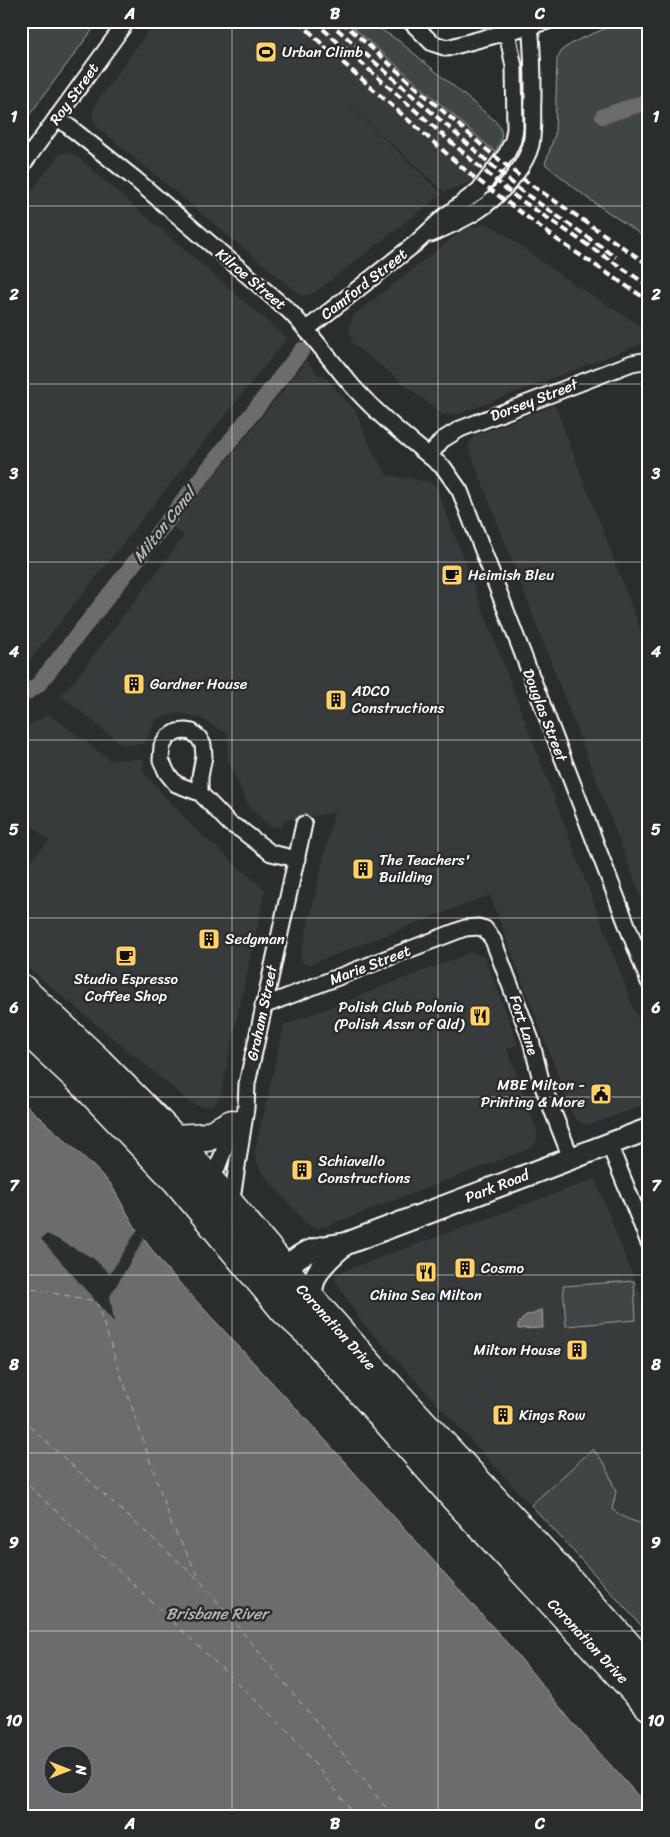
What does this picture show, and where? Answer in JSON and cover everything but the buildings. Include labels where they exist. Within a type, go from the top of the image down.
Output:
[{"type":"highway","name":"Coronation Drive","points":[[21,988],[98,1061],[175,1139],[311,1300],[649,1669]]},
{"type":"highway","name":"Coronation Drive","points":[[21,1025],[85,1086],[176,1181],[285,1311],[312,1336],[462,1505],[649,1706]]},
{"type":"highway","points":[[175,1139],[207,1137],[232,1124]]},
{"type":"street","name":"Roy Street","points":[[21,167],[127,21]]},
{"type":"street","points":[[410,21],[432,43],[443,48],[548,21]]},
{"type":"street","name":"Camford Street","points":[[421,239],[465,219],[488,204],[508,184],[524,162],[532,135],[533,53],[530,26]]},
{"type":"street","name":"Camford Street","points":[[307,329],[421,239],[445,216],[479,190],[503,159],[512,144],[515,129],[514,67],[508,32]]},
{"type":"street","name":"Kilroe Street","points":[[57,117],[135,179],[289,311],[307,329],[355,389],[381,415],[429,456]]},
{"type":"street","name":"Dorsey Street","points":[[429,456],[442,440],[460,429],[622,366],[640,360],[649,360]]},
{"type":"street","name":"Douglas Street","points":[[429,456],[444,468],[460,491],[649,982]]},
{"type":"street","points":[[200,793],[230,824],[271,853],[297,859]]},
{"type":"street","name":"Graham Street","points":[[231,1205],[233,1181],[246,1108],[247,1084],[304,824]]},
{"type":"street","name":"Marie Street","points":[[263,1006],[378,963],[456,931],[471,926],[478,927]]},
{"type":"street","name":"Fort Lane","points":[[478,927],[484,929],[493,940],[531,1040],[542,1084],[571,1158]]},
{"type":"street","name":"Graham Street","points":[[231,1247],[229,1229],[212,1206],[209,1191],[211,1180],[223,1153],[236,1108],[247,1084]]},
{"type":"street","name":"Park Road","points":[[287,1272],[298,1256],[325,1247],[345,1244],[649,1129]]},
{"type":"street","points":[[609,1144],[649,1243]]},
{"type":"street","name":"Park Road","points":[[311,1300],[312,1286],[316,1274],[324,1261],[345,1244]]},
{"type":"street","points":[[287,1272],[285,1291],[305,1319],[312,1336]]},
{"type":"shaded area","points":[[21,21],[99,21],[21,126]]},
{"type":"shaded area","points":[[156,21],[368,21],[399,41],[493,119],[501,129],[502,139],[495,152],[471,182],[444,192],[345,101],[442,194],[314,293],[300,295],[97,127],[93,118],[93,109],[98,100]]},
{"type":"shaded area","points":[[346,21],[368,21],[399,41],[493,119],[497,123],[502,135],[495,152]]},
{"type":"shaded area","points":[[623,21],[649,21],[649,240],[586,197],[545,164],[555,134],[557,59],[563,49],[578,40]]},
{"type":"shaded area","points":[[62,153],[76,156],[287,338],[21,671],[21,206],[57,157]]},
{"type":"shaded area","points":[[487,223],[561,276],[649,331],[649,341],[459,414],[443,415],[352,343],[349,327],[354,315],[463,230]]},
{"type":"shaded area","points":[[307,361],[319,376],[322,374],[355,410],[372,450],[387,475],[430,482],[436,486],[649,1048],[649,1103],[592,1124],[585,1125],[578,1122],[573,1116],[490,895],[311,964],[305,964],[301,960],[301,955],[334,813],[284,820],[282,828],[270,826],[249,807],[228,760],[228,734],[200,718],[180,713],[157,718],[144,744],[121,744],[60,695],[73,682],[184,536],[173,527]]},
{"type":"shaded area","points":[[555,405],[649,652],[649,918],[468,446],[474,436]]},
{"type":"shaded area","points":[[49,714],[110,760],[144,759],[143,772],[193,827],[265,890],[220,1097],[213,1106],[203,1107],[191,1103],[21,962],[21,871],[49,841],[21,816],[21,729]]},
{"type":"shaded area","points":[[472,952],[485,957],[518,1044],[507,1049],[537,1130],[538,1138],[535,1144],[529,1149],[327,1226],[318,1228],[310,1226],[261,1171],[254,1155],[284,1025]]},
{"type":"shaded area","points":[[595,1179],[649,1317],[649,1634],[361,1321],[333,1277],[341,1272]]},
{"type":"shaded area","points":[[634,1281],[636,1320],[566,1326],[563,1286]]},
{"type":"shaded area","points":[[593,1449],[605,1464],[616,1492],[612,1509],[629,1520],[649,1524],[649,1634],[531,1505]]},
{"type":"water","name":"Brisbane River","points":[[21,1101],[110,1183],[135,1227],[164,1266],[317,1431],[516,1653],[572,1722],[649,1808],[649,1816],[21,1816]]},
{"type":"water","points":[[542,1309],[543,1328],[518,1329],[518,1324],[526,1315],[534,1314]]},
{"type":"pier","points":[[138,1229],[144,1239],[110,1296],[114,1322],[41,1239],[47,1234],[93,1258],[110,1274]]},
{"type":"waterway","name":"Milton Canal","points":[[603,116],[649,101]]},
{"type":"waterway","name":"Milton Canal","points":[[21,696],[38,685],[302,350]]},
{"type":"ferry route","points":[[21,1287],[96,1301],[171,1523],[200,1579]]},
{"type":"ferry route","points":[[21,1419],[201,1582],[354,1767],[392,1816]]},
{"type":"ferry route","points":[[21,1478],[290,1733],[356,1816]]},
{"type":"railway","points":[[299,21],[324,46],[471,175],[559,241],[649,301]]},
{"type":"railway","points":[[314,21],[516,197],[649,286]]},
{"type":"railway","points":[[328,21],[520,190],[616,257]]},
{"type":"railway","points":[[341,21],[486,149],[527,182],[649,265]]},
{"type":"place","name":"Urban Climb","points":[[266,52]]},
{"type":"place","name":"Heimish Bleu","points":[[452,575]]},
{"type":"place","name":"Gardner House","points":[[134,684]]},
{"type":"place","name":"ADCO Constructions","points":[[336,700]]},
{"type":"place","name":"The Teachers' Building","points":[[363,869]]},
{"type":"place","name":"Sedgman","points":[[209,939]]},
{"type":"place","name":"Studio Espresso Coffee Shop","points":[[126,956]]},
{"type":"place","name":"Polish Club Polonia (Polish Assn of Qld)","points":[[480,1016]]},
{"type":"place","name":"MBE Milton - Printing & More","points":[[601,1094]]},
{"type":"place","name":"Schiavello Constructions","points":[[302,1170]]},
{"type":"place","name":"Cosmo","points":[[465,1268]]},
{"type":"place","name":"China Sea Milton","points":[[426,1272]]},
{"type":"place","name":"Milton House","points":[[577,1350]]},
{"type":"place","name":"Kings Row","points":[[503,1415]]}]
